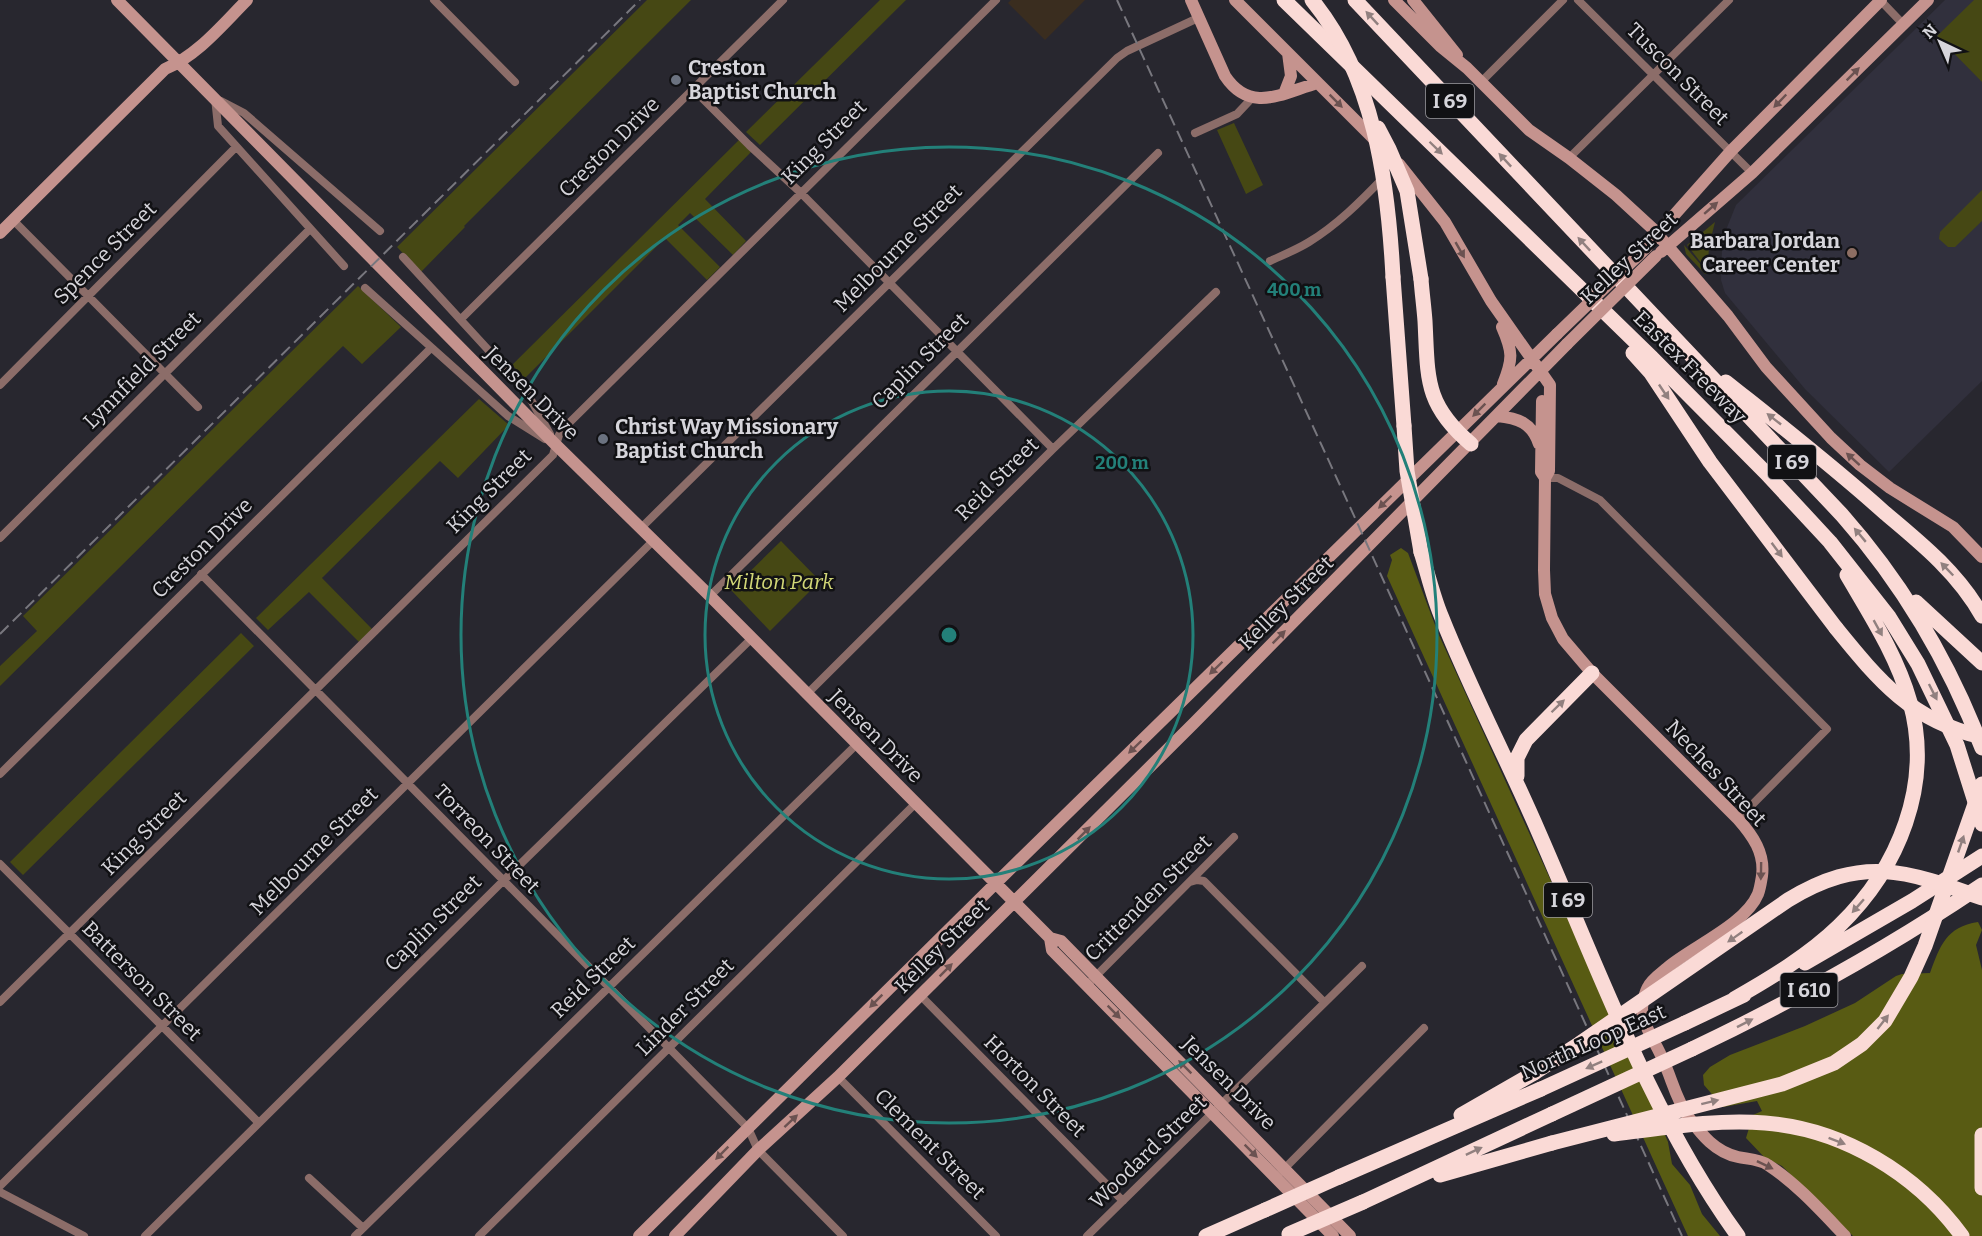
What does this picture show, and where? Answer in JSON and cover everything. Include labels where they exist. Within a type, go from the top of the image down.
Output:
[{"type":"highway","name":"Eastex Freeway","points":[[1284,0],[1742,448],[1815,524],[1889,617],[1918,664],[1957,745],[1982,824]]},
{"type":"highway","points":[[1312,0],[1347,54],[1368,109],[1389,148],[1407,191],[1421,279],[1427,377],[1432,395],[1440,410],[1457,432],[1471,444]]},
{"type":"highway","name":"Eastex Freeway","points":[[1355,0],[1842,515],[1895,581],[1949,673],[1982,748]]},
{"type":"highway","name":"I 69","points":[[1368,109],[1381,164],[1390,218],[1407,471],[1421,552],[1440,615],[1468,682],[1518,785],[1654,1099],[1709,1196],[1738,1236]]},
{"type":"highway","points":[[1573,282],[1651,373],[1710,462],[1836,628],[1872,671],[1902,701],[1946,726],[1982,737]]},
{"type":"highway","points":[[1682,347],[1816,453],[1899,524],[1950,572],[1982,616]]},
{"type":"highway","points":[[1734,999],[1797,960],[1851,913],[1875,883],[1895,851],[1915,789],[1916,729],[1904,682],[1892,654],[1815,524]]},
{"type":"highway","points":[[1895,581],[1982,663]]},
{"type":"highway","points":[[1518,785],[1517,758],[1522,746],[1537,726],[1592,673]]},
{"type":"highway","points":[[1383,1193],[1552,1143],[1782,1084],[1834,1063],[1862,1044],[1885,1021],[1911,977],[1925,946],[1982,784]]},
{"type":"highway","name":"North Loop East","points":[[1206,1236],[1685,1023],[1822,954],[1912,902],[1982,856]]},
{"type":"highway","points":[[1343,1175],[1451,1120],[1534,1073],[1788,900],[1831,878],[1864,871],[1901,872],[1982,898]]},
{"type":"highway","name":"I 610","points":[[1287,1235],[1383,1193],[1692,1049],[1825,981],[1922,924],[1982,885]]},
{"type":"highway","points":[[1552,1143],[1718,1123],[1767,1123],[1793,1128],[1841,1142],[1888,1166],[1929,1197],[1962,1236]]},
{"type":"highway","points":[[1982,1135],[1982,1188]]},
{"type":"main road","name":"Jensen Drive","points":[[117,0],[856,745],[1050,938],[1061,941],[1091,980],[1218,1109],[1350,1236]]},
{"type":"main road","points":[[0,232],[165,69],[192,54],[247,0]]},
{"type":"main road","points":[[1191,0],[1232,86],[1251,98],[1276,97],[1318,83]]},
{"type":"main road","points":[[1235,0],[1398,163],[1444,222],[1491,301],[1540,370]]},
{"type":"main road","points":[[1394,0],[1440,46],[1467,68]]},
{"type":"main road","points":[[1413,0],[1480,83],[1529,130],[1616,195],[1657,234],[1728,316],[1766,367],[1831,438],[1860,465],[1890,488],[1982,546]]},
{"type":"main road","name":"Kelley Street","points":[[639,1236],[996,883],[1647,247],[1731,151],[1881,0]]},
{"type":"main road","name":"Kelley Street","points":[[675,1236],[758,1150],[838,1077],[1015,902],[1471,444],[1540,370],[1656,256],[1752,173],[1928,0]]},
{"type":"main road","points":[[1284,94],[1291,76],[1288,53]]},
{"type":"main road","points":[[1491,301],[1512,353],[1501,388]]},
{"type":"main road","name":"Neches Street","points":[[1540,370],[1542,387],[1541,472],[1545,478]]},
{"type":"main road","name":"Neches Street","points":[[1540,370],[1550,385],[1549,471],[1545,478],[1544,570],[1545,594],[1552,618],[1563,639],[1592,673],[1738,819],[1761,852],[1763,869],[1758,894],[1742,915],[1680,957],[1648,986],[1642,1008],[1647,1025],[1664,1060],[1672,1087],[1688,1116],[1710,1144],[1732,1156],[1766,1163],[1796,1186],[1845,1236]]},
{"type":"main road","points":[[1497,416],[1511,417],[1526,424],[1533,430],[1540,448]]},
{"type":"main road","points":[[1953,527],[1982,557]]},
{"type":"main road","name":"Jensen Drive","points":[[1281,1172],[1333,1236]]},
{"type":"street","points":[[434,0],[515,82]]},
{"type":"street","name":"Creston Drive","points":[[461,319],[783,0]]},
{"type":"street","name":"King Street","points":[[0,1002],[553,455],[565,427],[996,0]]},
{"type":"street","points":[[1480,83],[1563,0]]},
{"type":"street","name":"Tuscon Street","points":[[1578,0],[1752,173]]},
{"type":"street","points":[[1569,158],[1729,0]]},
{"type":"street","points":[[1881,0],[1903,24]]},
{"type":"street","name":"Melbourne Street","points":[[641,528],[1117,58],[1127,51],[1198,18]]},
{"type":"street","points":[[693,89],[801,193],[1053,449]]},
{"type":"street","points":[[215,98],[218,126],[344,266]]},
{"type":"street","points":[[215,98],[244,113],[380,231]]},
{"type":"street","points":[[1195,133],[1237,114],[1251,98]]},
{"type":"street","name":"Spence Street","points":[[0,385],[236,147]]},
{"type":"street","name":"Caplin Street","points":[[710,596],[1158,153]]},
{"type":"street","points":[[1270,261],[1307,243],[1340,220],[1398,163]]},
{"type":"street","points":[[13,220],[198,407]]},
{"type":"street","name":"Lynnfield Street","points":[[0,538],[310,228]]},
{"type":"street","points":[[403,256],[526,391],[556,445]]},
{"type":"street","points":[[365,288],[508,416],[556,445]]},
{"type":"street","name":"Reid Street","points":[[807,695],[1053,449],[1216,292]]},
{"type":"street","name":"Creston Drive","points":[[0,774],[431,348]]},
{"type":"street","points":[[1545,478],[1558,478],[1600,500],[1827,729],[1738,819]]},
{"type":"street","name":"Melbourne Street","points":[[0,1186],[653,541]]},
{"type":"street","name":"Torreon Street","points":[[201,574],[748,1128]]},
{"type":"street","name":"Caplin Street","points":[[145,1236],[751,639]]},
{"type":"street","name":"Reid Street","points":[[356,1236],[608,986],[856,745]]},
{"type":"street","name":"Linder Street","points":[[479,1236],[916,803]]},
{"type":"street","name":"Crittenden Street","points":[[1091,980],[1234,837]]},
{"type":"street","name":"Batterson Street","points":[[0,864],[259,1123]]},
{"type":"street","points":[[1188,883],[1197,880],[1204,881],[1324,1002]]},
{"type":"street","name":"Woodard Street","points":[[1087,1236],[1362,966]]},
{"type":"street","name":"Horton Street","points":[[920,995],[1123,1201]]},
{"type":"street","points":[[1281,1172],[1424,1028]]},
{"type":"street","name":"Clement Street","points":[[838,1077],[996,1236]]},
{"type":"street","points":[[748,1128],[758,1150],[843,1236]]},
{"type":"street","points":[[309,1178],[363,1228]]},
{"type":"street","points":[[0,1192],[84,1236]]},
{"type":"shaded area","points":[[1011,0],[1085,0],[1045,40],[1008,3]]},
{"type":"shaded area","name":"Barbara Jordan Career Center","points":[[1945,0],[1982,0],[1982,381],[1889,472],[1805,389],[1725,293],[1721,280],[1722,248],[1736,205]]},
{"type":"shaded area","points":[[1401,548],[1408,553],[1438,633],[1647,1092],[1668,1142],[1672,1164],[1690,1185],[1702,1214],[1720,1236],[1688,1236],[1387,576],[1392,560],[1390,555]]},
{"type":"shaded area","points":[[1978,922],[1982,930],[1976,945],[1982,970],[1982,1236],[1853,1236],[1782,1166],[1765,1158],[1746,1138],[1753,1115],[1762,1111],[1757,1101],[1723,1107],[1704,1085],[1703,1075],[1710,1067],[1730,1055],[1805,1026],[1855,1003],[1896,976],[1930,973],[1941,946],[1951,933],[1958,928]]},
{"type":"green space","points":[[647,0],[691,0],[464,226],[421,272],[397,247]]},
{"type":"green space","points":[[880,0],[906,0],[760,145],[746,132]]},
{"type":"green space","points":[[1974,0],[1982,0],[1982,82],[1937,36]]},
{"type":"green space","points":[[1234,123],[1263,185],[1246,194],[1217,130]]},
{"type":"green space","points":[[739,140],[751,152],[705,199],[746,241],[733,255],[690,213],[678,225],[720,267],[707,280],[665,238],[525,378],[512,365]]},
{"type":"green space","points":[[1982,190],[1982,221],[1955,247],[1948,247],[1939,239],[1940,232]]},
{"type":"green space","points":[[1715,222],[1709,246],[1708,264],[1702,264],[1687,245]]},
{"type":"green space","points":[[1684,245],[1702,266],[1708,266],[1707,274],[1686,254]]},
{"type":"green space","points":[[358,286],[401,327],[362,364],[343,346],[0,686],[0,666],[37,631],[23,616]]},
{"type":"green space","points":[[479,399],[509,425],[458,478],[440,461],[322,578],[372,629],[359,642],[309,592],[268,630],[256,618]]},
{"type":"green space","name":"Milton Park","points":[[781,541],[820,581],[770,631],[731,590]]},
{"type":"green space","points":[[241,633],[254,646],[23,875],[10,862]]},
{"type":"railway","points":[[0,634],[640,0]]},
{"type":"railway","points":[[1117,0],[1682,1236]]},
{"type":"place","name":"Creston Baptist Church","points":[[676,80]]},
{"type":"place","name":"Barbara Jordan Career Center","points":[[1852,253]]},
{"type":"place","name":"Christ Way Missionary Baptist Church","points":[[603,439]]}]
